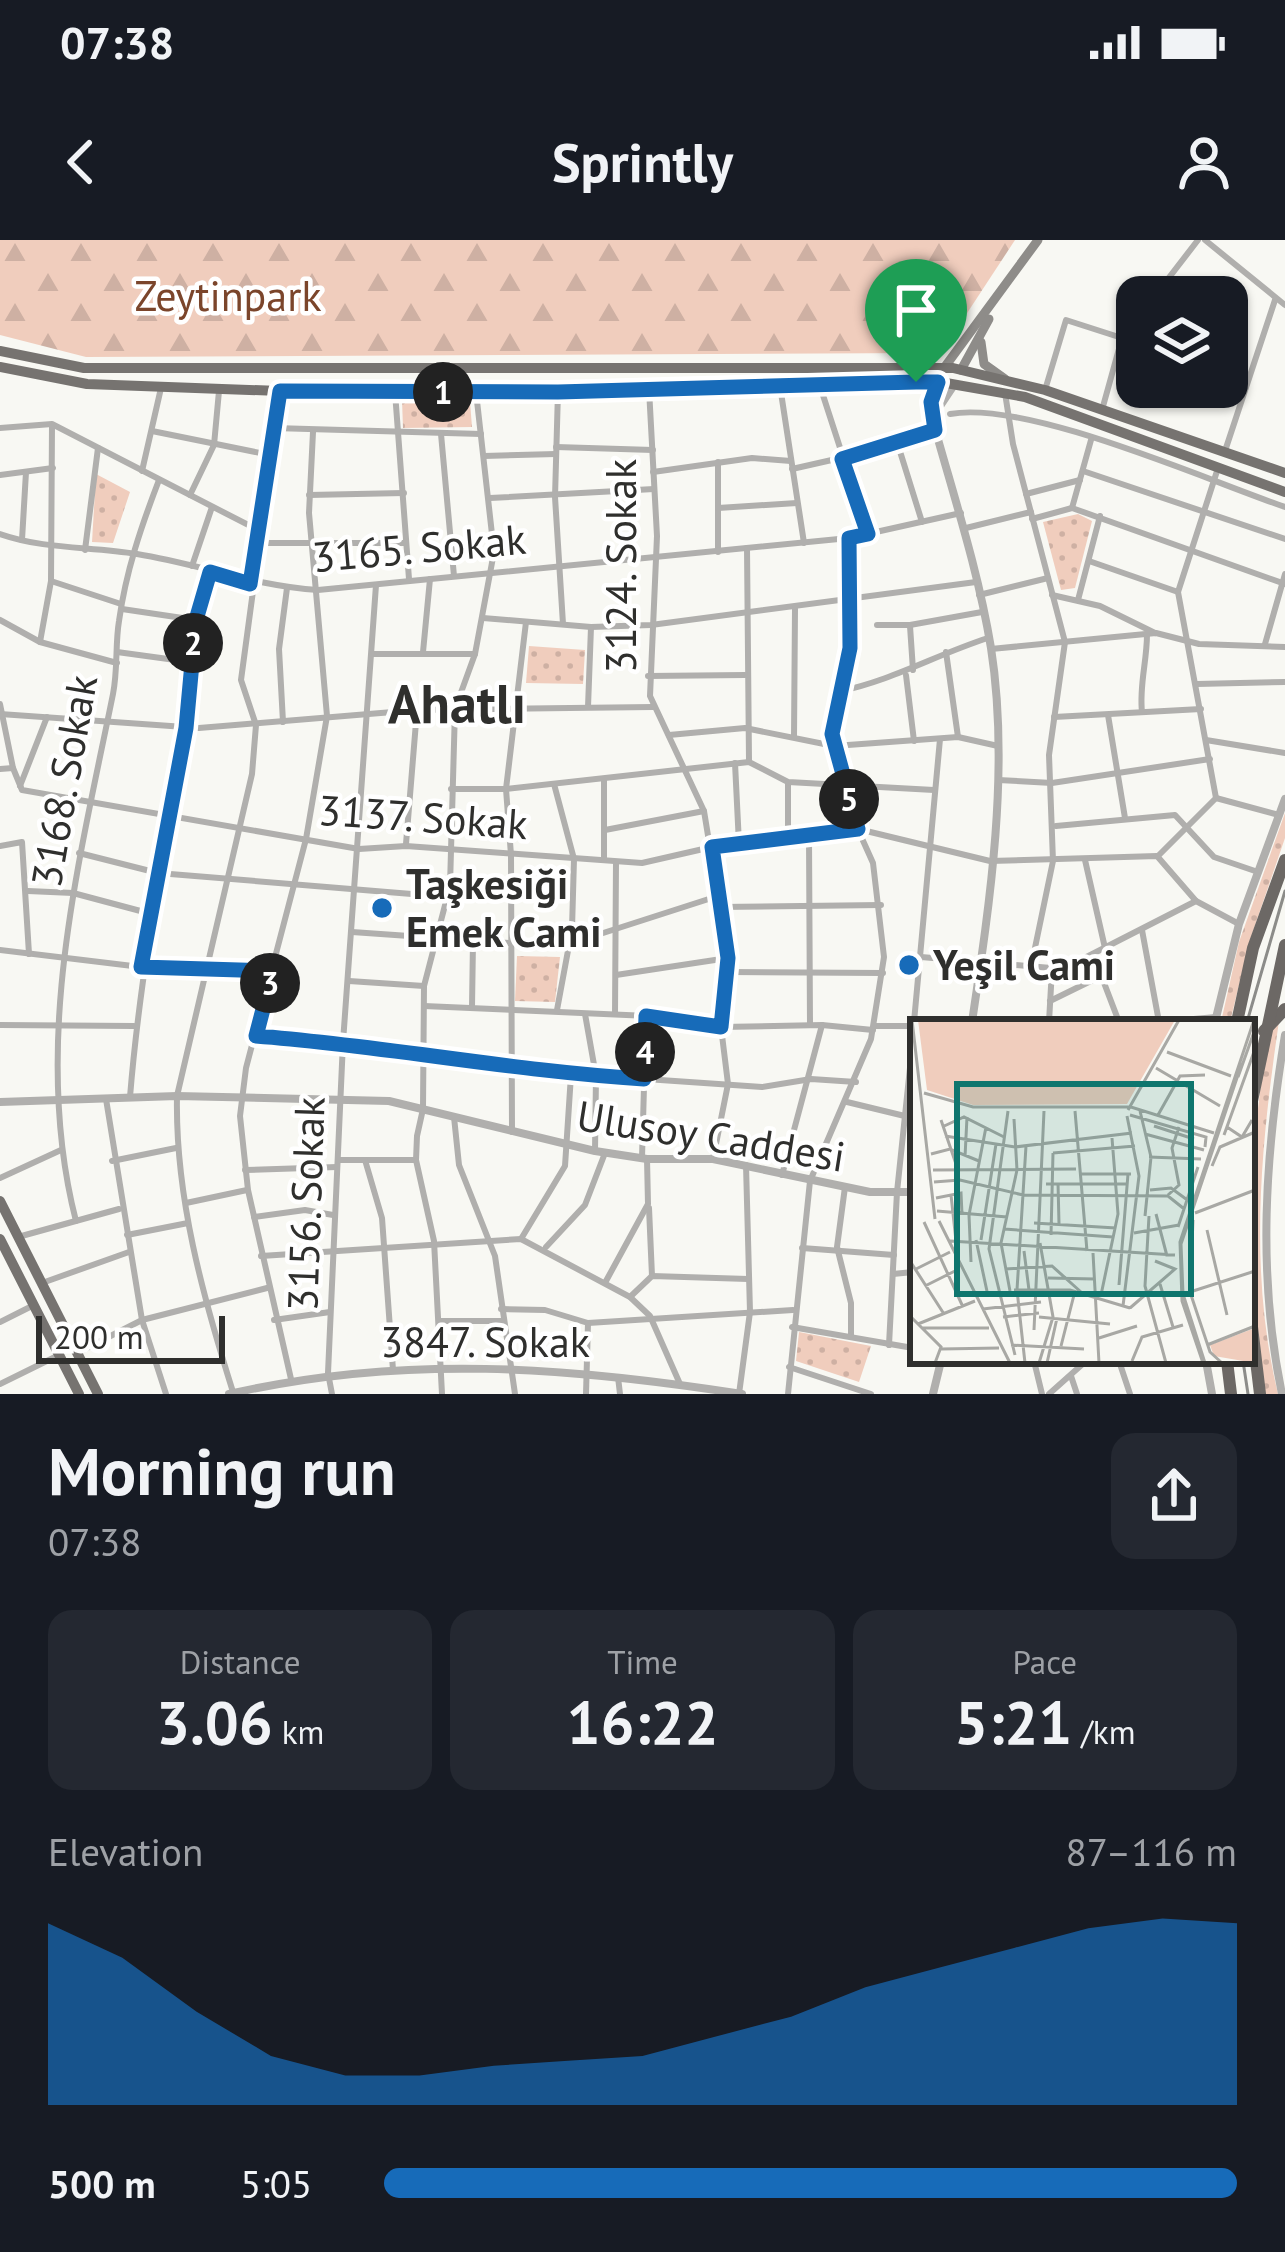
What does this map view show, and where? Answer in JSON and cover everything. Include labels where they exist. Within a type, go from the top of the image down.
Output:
[{"type":"highway","points":[[1238,1019],[1253,948],[1285,860]]},
{"type":"highway","points":[[1255,1082],[1285,945]]},
{"type":"highway","points":[[1263,1032],[1285,1009]]},
{"type":"highway","points":[[1255,1352],[1260,1394]]},
{"type":"highway","points":[[1227,1364],[1231,1394]]},
{"type":"main road","points":[[938,382],[1038,240]]},
{"type":"main road","points":[[955,384],[996,303]]},
{"type":"main road","points":[[982,335],[984,364],[1005,385]]},
{"type":"main road","points":[[0,351],[84,368],[944,368],[1005,385],[1285,492]]},
{"type":"main road","points":[[0,368],[54,381],[219,390],[558,392],[916,382],[1005,385],[1045,390],[1285,473]]},
{"type":"main road","points":[[0,1202],[98,1394]]},
{"type":"main road","points":[[0,1239],[4,1259],[34,1305],[79,1394]]},
{"type":"street","points":[[1172,276],[1202,240],[1285,305]]},
{"type":"street","points":[[1225,453],[1275,300]]},
{"type":"street","points":[[1045,390],[1066,320],[1116,336]]},
{"type":"street","points":[[1102,410],[1116,360]]},
{"type":"street","points":[[916,382],[928,390],[935,430],[966,528],[991,649],[999,746],[972,1019]]},
{"type":"street","points":[[931,402],[938,382]]},
{"type":"street","points":[[932,418],[955,384]]},
{"type":"street","points":[[1005,385],[1006,414],[1065,642],[1054,717],[1053,861],[1031,967]]},
{"type":"street","points":[[780,386],[804,543]]},
{"type":"street","points":[[820,386],[868,534]]},
{"type":"street","points":[[142,471],[161,388]]},
{"type":"street","name":"3124. Sokak","points":[[649,389],[657,556],[648,676],[653,707],[704,811],[728,958],[721,1027],[728,1084],[713,1159]]},
{"type":"street","points":[[190,495],[214,445],[219,390]]},
{"type":"street","points":[[232,1394],[186,1203],[176,1148],[177,1096],[239,832],[256,725],[241,680],[250,584],[280,391]]},
{"type":"street","points":[[394,392],[409,580]]},
{"type":"street","points":[[442,1394],[434,1241],[416,1160],[423,1109],[424,986],[448,897],[455,709],[475,654],[492,575],[489,498],[476,392]]},
{"type":"street","points":[[558,392],[555,497],[563,624]]},
{"type":"street","points":[[950,414],[1006,414],[1285,507]]},
{"type":"street","points":[[0,428],[52,424],[258,530]]},
{"type":"street","points":[[40,642],[51,580],[53,468],[48,443],[52,424]]},
{"type":"street","points":[[274,428],[481,434]]},
{"type":"street","points":[[653,472],[718,462],[792,465],[842,459],[935,430]]},
{"type":"street","points":[[152,431],[270,454]]},
{"type":"street","points":[[291,1379],[244,1170],[241,1097],[306,839],[327,716],[309,495],[314,432]]},
{"type":"street","points":[[442,434],[454,576]]},
{"type":"street","points":[[1072,508],[1091,440]]},
{"type":"street","points":[[898,445],[922,522]]},
{"type":"street","points":[[85,550],[98,448]]},
{"type":"street","points":[[484,456],[653,450]]},
{"type":"street","points":[[718,462],[718,551]]},
{"type":"street","points":[[0,475],[53,468]]},
{"type":"street","points":[[1216,798],[1178,592],[1218,468]]},
{"type":"street","points":[[22,541],[26,472]]},
{"type":"street","points":[[1026,494],[1082,476],[1205,510],[1285,539]]},
{"type":"street","name":"3168. Sokak","points":[[76,1221],[61,1150],[57,1100],[63,960],[88,802],[117,663],[131,553],[159,480]]},
{"type":"street","points":[[489,498],[654,489]]},
{"type":"street","points":[[309,495],[404,493]]},
{"type":"street","points":[[718,508],[797,503]]},
{"type":"street","points":[[192,566],[212,507]]},
{"type":"street","points":[[966,528],[1072,508],[1284,580],[1265,644]]},
{"type":"street","name":"3165. Sokak","points":[[0,534],[51,549],[131,553],[250,584],[318,590],[849,538],[961,513]]},
{"type":"street","points":[[1077,601],[1100,516]]},
{"type":"street","points":[[788,1394],[793,1310],[810,1181],[856,1082],[874,1028],[883,973],[881,905],[873,863],[834,746],[837,692],[850,648],[849,538]]},
{"type":"street","points":[[256,543],[406,543]]},
{"type":"street","points":[[747,548],[745,728],[749,762]]},
{"type":"street","points":[[1089,561],[1178,592]]},
{"type":"street","points":[[130,1097],[149,913],[186,728],[196,620],[210,572]]},
{"type":"street","points":[[979,595],[1048,578]]},
{"type":"street","points":[[423,652],[430,579]]},
{"type":"street","points":[[51,580],[121,607],[196,620]]},
{"type":"street","points":[[483,618],[591,627],[651,625],[976,582]]},
{"type":"street","name":"3156. Sokak","points":[[332,1394],[328,1372],[343,1042],[376,584]]},
{"type":"street","points":[[283,722],[279,650],[287,588]]},
{"type":"street","points":[[1052,595],[1151,633],[1285,647]]},
{"type":"street","points":[[794,738],[795,609]]},
{"type":"street","points":[[877,625],[910,625],[982,611]]},
{"type":"street","points":[[0,620],[40,642],[117,663]]},
{"type":"street","points":[[512,1132],[512,855],[506,789],[526,622]]},
{"type":"street","points":[[910,625],[914,741]]},
{"type":"street","points":[[588,708],[591,627]]},
{"type":"street","points":[[991,649],[1151,633]]},
{"type":"street","points":[[1142,713],[1139,687],[1151,633]]},
{"type":"street","points":[[837,692],[909,673],[946,652],[988,638]]},
{"type":"street","points":[[117,652],[190,662]]},
{"type":"street","points":[[946,652],[958,737]]},
{"type":"street","points":[[372,654],[475,654]]},
{"type":"street","points":[[648,676],[745,675]]},
{"type":"street","points":[[1197,685],[1285,682]]},
{"type":"street","points":[[0,704],[19,788]]},
{"type":"street","points":[[2,714],[186,728],[417,710],[653,707]]},
{"type":"street","points":[[1054,717],[1201,709]]},
{"type":"street","points":[[406,846],[417,710]]},
{"type":"street","points":[[1108,715],[1125,820]]},
{"type":"street","points":[[19,788],[47,717]]},
{"type":"street","points":[[669,735],[745,728],[834,746],[958,737],[999,746]]},
{"type":"street","points":[[915,1019],[940,739]]},
{"type":"street","points":[[1206,740],[1285,753]]},
{"type":"street","points":[[994,780],[1052,783],[1210,759]]},
{"type":"street","points":[[451,789],[506,789],[749,762],[788,782],[934,790]]},
{"type":"street","points":[[735,764],[740,844]]},
{"type":"street","points":[[0,769],[13,768]]},
{"type":"street","points":[[603,778],[604,860]]},
{"type":"street","points":[[788,782],[788,839]]},
{"type":"street","points":[[554,784],[574,859],[557,1010]]},
{"type":"street","name":"3137. Sokak","points":[[19,788],[239,832],[359,849],[406,846],[616,862],[676,858],[712,847],[858,829]]},
{"type":"street","points":[[1216,798],[1279,814]]},
{"type":"street","points":[[858,829],[990,861],[1157,856],[1216,798]]},
{"type":"street","points":[[1216,1019],[1239,924],[1285,799]]},
{"type":"street","points":[[605,830],[704,811]]},
{"type":"street","points":[[1055,826],[1162,814],[1190,826],[1214,857],[1258,872]]},
{"type":"street","points":[[809,837],[810,1025]]},
{"type":"street","points":[[0,846],[22,842],[29,953]]},
{"type":"street","points":[[79,853],[158,873],[448,897]]},
{"type":"street","points":[[1157,856],[1196,901],[1239,924]]},
{"type":"street","points":[[1085,860],[1105,948]]},
{"type":"street","points":[[615,1015],[616,862]]},
{"type":"street","points":[[28,891],[73,892],[149,913]]},
{"type":"street","points":[[568,944],[718,896]]},
{"type":"street","points":[[921,957],[1052,969],[1093,954],[1196,901]]},
{"type":"street","points":[[719,907],[881,905]]},
{"type":"street","points":[[1142,930],[1159,1019]]},
{"type":"street","points":[[352,932],[509,943]]},
{"type":"street","points":[[472,1007],[473,941]]},
{"type":"street","points":[[0,950],[141,967],[273,971]]},
{"type":"street","points":[[1093,954],[1118,1019]]},
{"type":"street","points":[[616,975],[728,958]]},
{"type":"street","points":[[1049,1019],[1052,969]]},
{"type":"street","points":[[728,972],[883,973]]},
{"type":"street","points":[[1050,1001],[1101,976]]},
{"type":"street","points":[[348,981],[424,986]]},
{"type":"street","points":[[424,1006],[646,1016],[721,1027],[910,1024]]},
{"type":"street","points":[[546,1247],[585,1205],[600,1152],[596,1076],[585,1014]]},
{"type":"street","points":[[646,1016],[645,1159],[652,1276]]},
{"type":"street","points":[[0,1025],[136,1026]]},
{"type":"street","points":[[782,1175],[822,1025]]},
{"type":"street","points":[[1282,1394],[1268,1291],[1265,1190],[1285,1035]]},
{"type":"street","points":[[256,1036],[424,1050],[515,1070],[762,1087],[811,1079],[856,1082]]},
{"type":"street","points":[[521,1239],[565,1166],[571,1074]]},
{"type":"street","name":"Ulusoy Caddesi","points":[[0,1102],[177,1096],[340,1098],[423,1109],[600,1152],[645,1159],[713,1159],[844,1187],[910,1192]]},
{"type":"street","points":[[106,1098],[119,1209],[142,1320],[166,1394]]},
{"type":"street","points":[[847,1102],[910,1117],[897,1192],[889,1345]]},
{"type":"street","points":[[454,1118],[454,1151],[491,1240],[515,1394]]},
{"type":"street","points":[[112,1161],[176,1148]]},
{"type":"street","points":[[0,1178],[61,1150]]},
{"type":"street","points":[[365,1160],[386,1246],[393,1370]]},
{"type":"street","points":[[244,1170],[416,1160]]},
{"type":"street","points":[[740,1394],[750,1312],[746,1164]]},
{"type":"street","points":[[844,1187],[838,1251],[851,1303],[851,1337]]},
{"type":"street","points":[[186,1203],[248,1190]]},
{"type":"street","points":[[605,1281],[649,1204]]},
{"type":"street","points":[[18,1238],[119,1209]]},
{"type":"street","points":[[254,1217],[305,1210],[335,1215]]},
{"type":"street","points":[[127,1235],[190,1223]]},
{"type":"street","points":[[261,1256],[434,1241],[521,1239],[546,1247],[630,1297],[650,1316],[680,1384]]},
{"type":"street","points":[[802,1248],[894,1255]]},
{"type":"street","points":[[42,1283],[130,1251]]},
{"type":"street","points":[[893,1274],[910,1273]]},
{"type":"street","points":[[630,1297],[652,1276],[748,1280]]},
{"type":"street","points":[[77,1353],[142,1320],[268,1288]]},
{"type":"street","points":[[0,1322],[34,1305]]},
{"type":"street","points":[[501,1309],[544,1310],[588,1323],[793,1310]]},
{"type":"street","points":[[274,1319],[332,1312]]},
{"type":"street","points":[[440,1321],[502,1321]]},
{"type":"street","points":[[586,1394],[588,1323]]},
{"type":"street","points":[[792,1328],[910,1348]]},
{"type":"street","points":[[0,1384],[59,1355]]},
{"type":"street","points":[[933,1394],[940,1364]]},
{"type":"street","points":[[1035,1364],[1045,1394],[1083,1364]]},
{"type":"street","points":[[1120,1364],[1130,1394]]},
{"type":"street","points":[[1206,1364],[1212,1394]]},
{"type":"street","name":"3847. Sokak","points":[[232,1394],[328,1372],[512,1367],[588,1370],[740,1394]]},
{"type":"street","points":[[789,1367],[871,1394]]},
{"type":"street","points":[[617,1374],[620,1394]]},
{"type":"street","points":[[1070,1376],[1077,1394]]},
{"type":"street","points":[[645,1378],[646,1394]]},
{"type":"green space","name":"Zeytinpark","points":[[0,240],[1015,240],[956,330],[929,353],[86,357],[0,335]]},
{"type":"green space","points":[[402,400],[470,402],[472,427],[403,428]]},
{"type":"green space","points":[[96,474],[130,492],[113,543],[92,542]]},
{"type":"green space","points":[[1078,514],[1092,521],[1075,588],[1061,590],[1043,522]]},
{"type":"green space","points":[[529,646],[585,650],[583,684],[526,683]]},
{"type":"green space","points":[[1285,813],[1285,838],[1250,940],[1231,1019],[1222,1019],[1239,942]]},
{"type":"green space","points":[[517,956],[560,957],[555,1002],[515,1001]]},
{"type":"green space","points":[[1279,1021],[1260,1207],[1263,1301],[1278,1394],[1265,1394],[1255,1316],[1255,1149],[1268,1035]]},
{"type":"green space","points":[[799,1332],[871,1346],[859,1382],[796,1361]]},
{"type":"tram line","points":[[1248,1019],[1285,891]]},
{"type":"tram line","points":[[1243,1364],[1248,1394]]},
{"type":"place","name":"Taşkesiği Emek Cami","points":[[382,908]]},
{"type":"place","name":"Yeşil Cami","points":[[909,965]]},
{"type":"district","name":"Ahatlı","points":[[457,704]]},
{"type":"route","points":[[916,382],[938,382],[931,402],[935,430],[842,459],[868,534],[849,538],[850,648],[837,692],[832,734],[858,829],[712,847],[728,958],[721,1027],[646,1016],[644,1079],[515,1070],[424,1050],[256,1036],[273,971],[141,967],[186,728],[190,662],[202,594],[210,572],[250,584],[280,391],[558,392],[916,382]]}]
